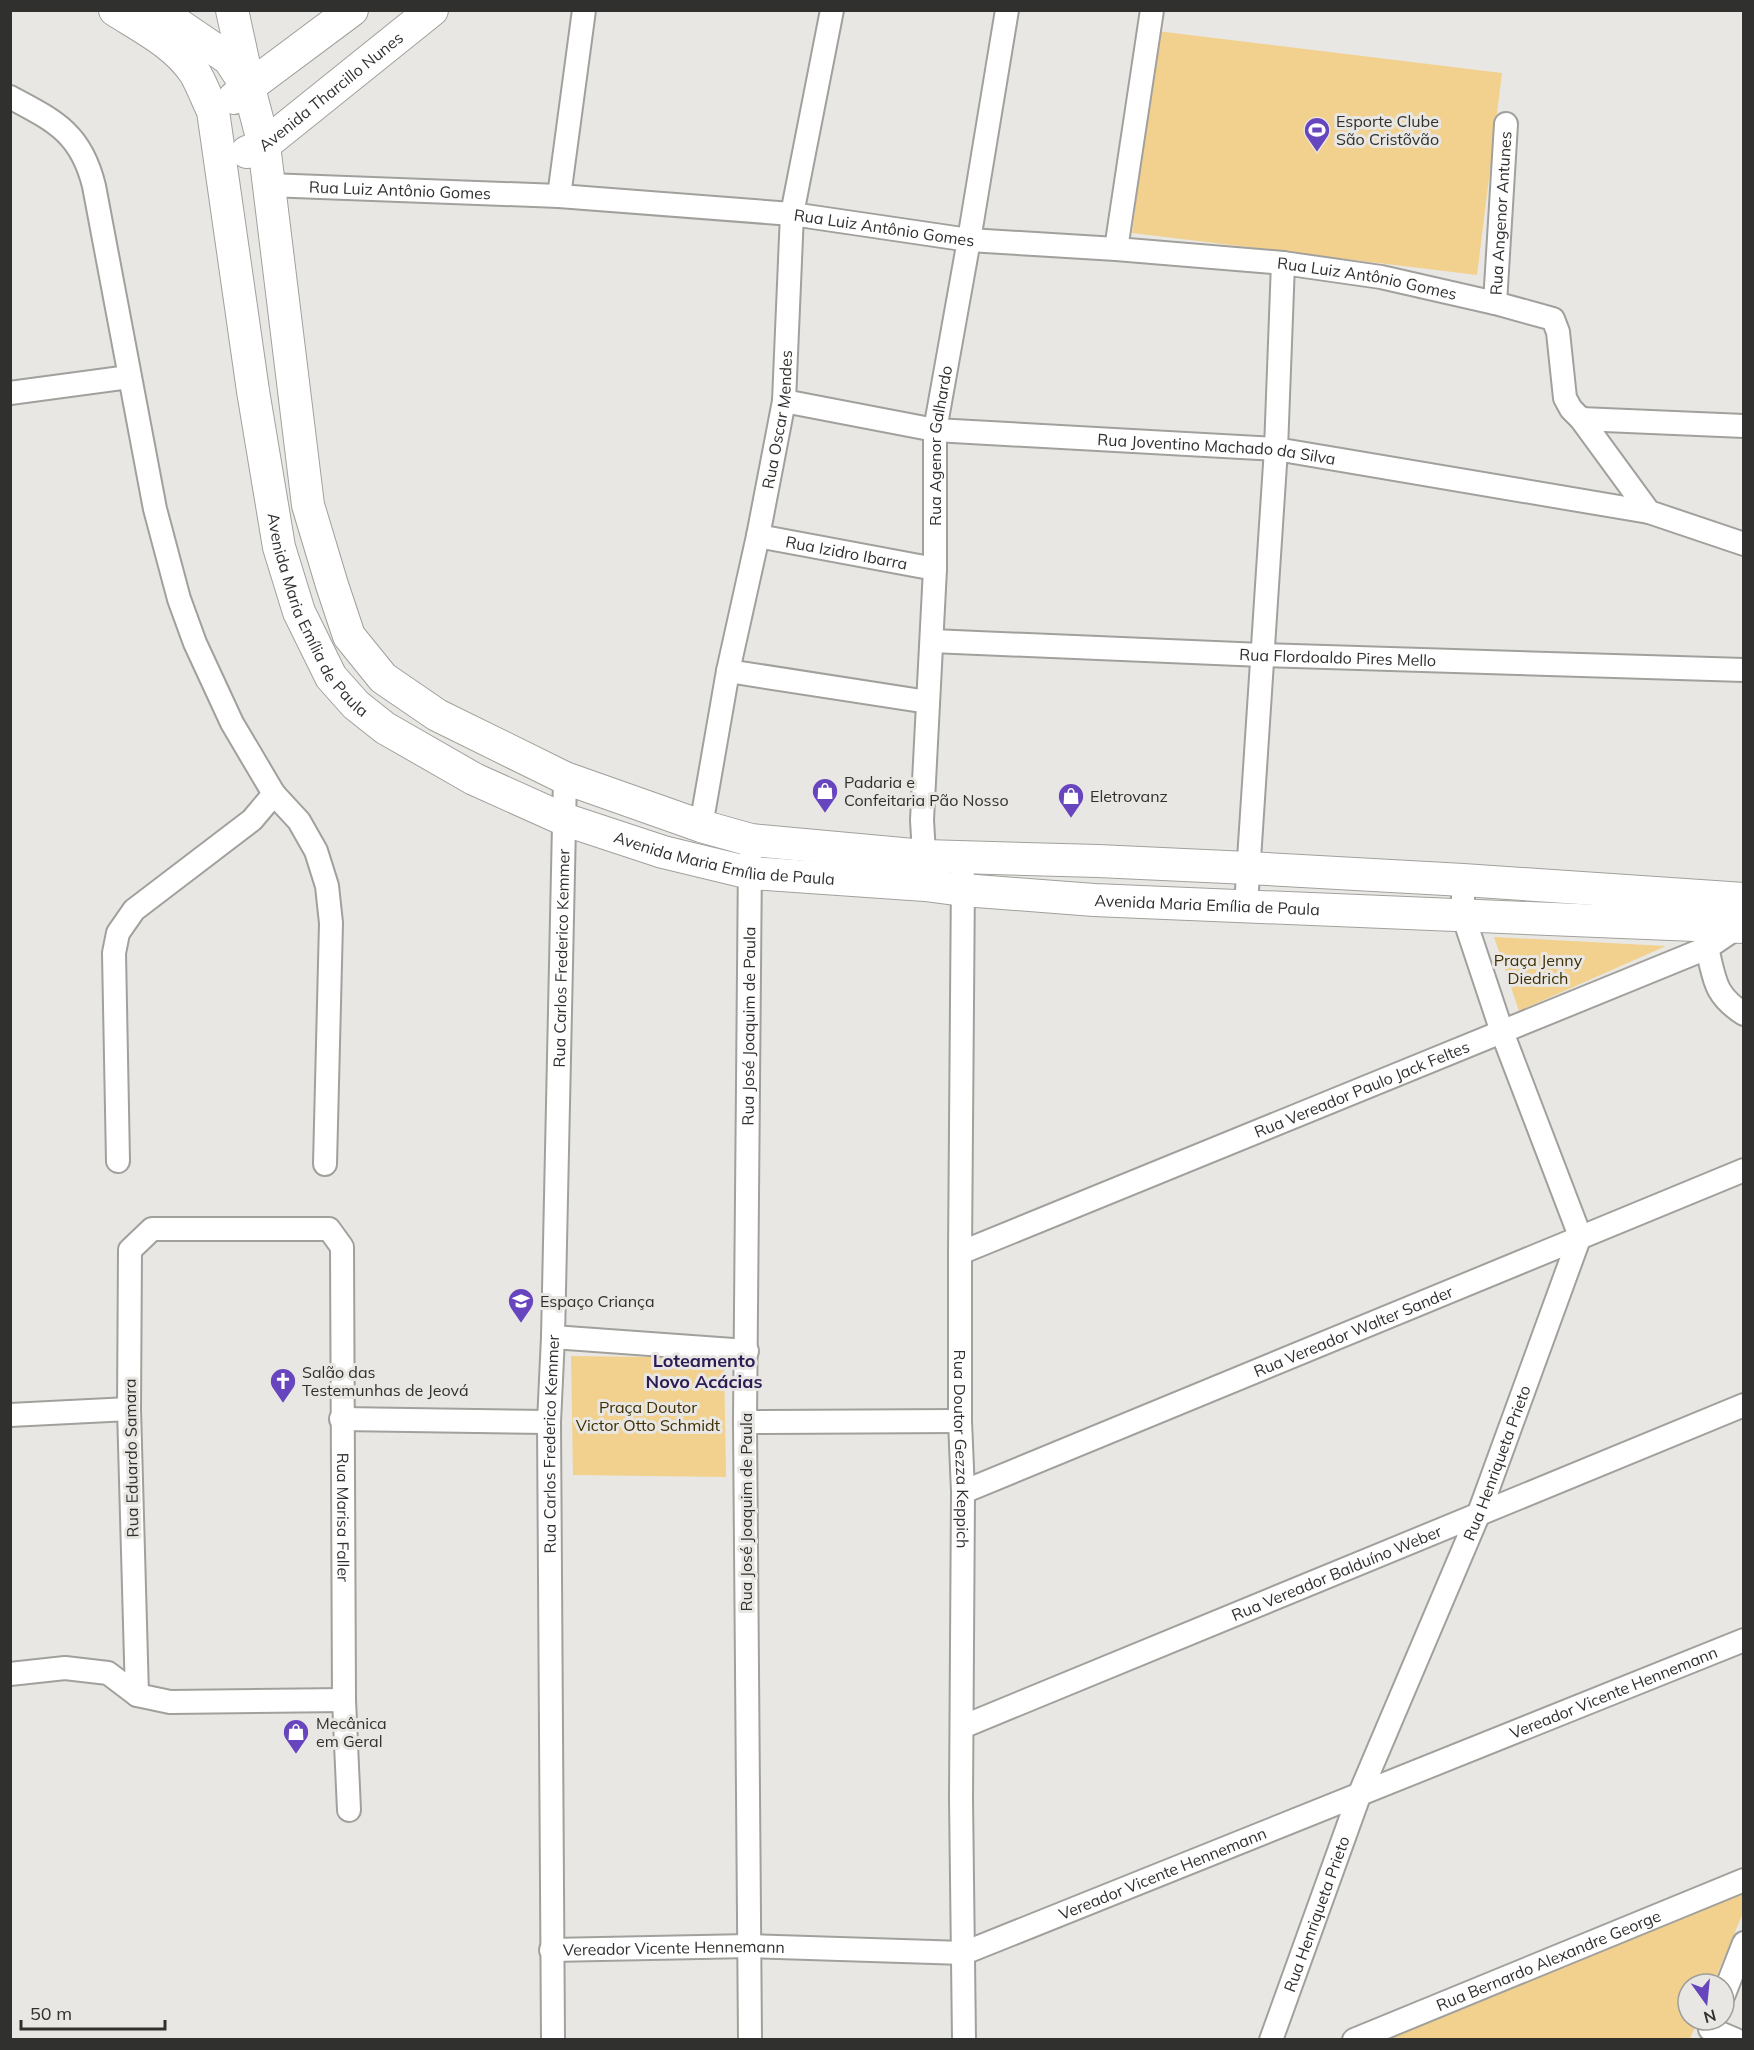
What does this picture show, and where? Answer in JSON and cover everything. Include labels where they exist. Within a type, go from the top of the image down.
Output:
[{"type":"main road","name":"Avenida Maria Emília de Paula","points":[[115,10],[171,47],[184,60],[195,74],[213,111],[253,391],[279,547],[299,612],[331,677],[356,705],[385,728],[474,779],[563,819],[663,852],[750,873],[924,870],[964,856],[1463,880],[1742,914]]},
{"type":"main road","points":[[165,16],[191,24],[199,23],[219,10]]},
{"type":"main road","name":"Avenida Maria Emília de Paula","points":[[232,10],[264,145],[308,505],[349,636],[383,678],[437,715],[565,778],[701,826],[751,840],[924,870],[963,890],[1094,900],[1462,915],[1742,914]]},
{"type":"main road","points":[[213,111],[249,88],[352,10]]},
{"type":"main road","name":"Avenida Tharcillo Nunes","points":[[221,161],[264,145],[432,10]]},
{"type":"main road","name":"Avenida Maria Emília de Paula","points":[[165,16],[228,59],[249,88]]},
{"type":"street","points":[[559,196],[584,10]]},
{"type":"street","name":"Rua Oscar Mendes","points":[[701,826],[728,671],[758,536],[784,401],[792,214],[832,10]]},
{"type":"street","name":"Rua Agenor Galhardo","points":[[924,870],[922,820],[935,569],[935,430],[1007,10]]},
{"type":"street","points":[[1116,249],[1152,10]]},
{"type":"street","points":[[10,97],[51,119],[62,128],[72,138],[86,161],[94,186],[155,509],[179,599],[213,686],[247,750],[274,794],[299,821],[316,851],[327,886],[331,923],[325,1164]]},
{"type":"street","name":"Rua Angenor Antunes","points":[[1495,303],[1506,124]]},
{"type":"street","name":"Rua Luiz Antônio Gomes","points":[[268,185],[559,196],[792,214],[969,240],[1283,263],[1381,277],[1553,319],[1558,332],[1565,398],[1571,409],[1581,419]]},
{"type":"street","points":[[1246,905],[1276,449],[1283,263]]},
{"type":"street","points":[[10,393],[129,377]]},
{"type":"street","name":"Rua Joventino Machado da Silva","points":[[784,401],[935,430],[1276,449],[1649,512],[1743,544]]},
{"type":"street","points":[[1581,419],[1743,426]]},
{"type":"street","points":[[1581,419],[1649,512]]},
{"type":"street","name":"Rua Izidro Ibarra","points":[[758,536],[935,569]]},
{"type":"street","name":"Rua Flordoaldo Pires Mello","points":[[932,641],[1262,655],[1743,670]]},
{"type":"street","points":[[728,671],[928,702]]},
{"type":"street","name":"Rua Carlos Frederico Kemmer","points":[[553,2040],[549,1422],[553,1337],[565,778]]},
{"type":"street","points":[[118,1161],[114,953],[118,933],[134,910],[252,820],[274,794]]},
{"type":"street","name":"Rua José Joaquim de Paula","points":[[750,2040],[745,1422],[751,840]]},
{"type":"street","name":"Rua Doutor Gezza Keppich","points":[[964,856],[960,1253],[964,2040]]},
{"type":"street","points":[[1463,880],[1462,915],[1502,1032],[1580,1236]]},
{"type":"street","name":"Rua Vereador Paulo Jack Feltes","points":[[960,1253],[1707,948],[1742,914]]},
{"type":"street","points":[[1707,948],[1716,987],[1728,1004],[1743,1014]]},
{"type":"street","name":"Rua Vereador Walter Sander","points":[[963,1492],[1743,1170]]},
{"type":"street","name":"Rua Eduardo Samara","points":[[137,1695],[129,1409],[130,1250],[152,1228],[329,1229]]},
{"type":"street","name":"Rua Marisa Faller","points":[[329,1229],[342,1247],[344,1700],[349,1810]]},
{"type":"street","name":"Rua Henriqueta Prieto","points":[[1271,2040],[1360,1793],[1479,1513],[1580,1236]]},
{"type":"street","points":[[553,1337],[747,1351]]},
{"type":"street","name":"Rua Vereador Balduíno Weber","points":[[962,1727],[1743,1405]]},
{"type":"street","points":[[10,1415],[129,1409]]},
{"type":"street","points":[[341,1419],[549,1422]]},
{"type":"street","points":[[745,1422],[960,1421]]},
{"type":"street","name":"Vereador Vicente Hennemann","points":[[551,1950],[750,1946],[964,1953],[1743,1640]]},
{"type":"street","points":[[10,1674],[65,1668],[108,1674],[137,1695],[170,1702],[344,1700]]},
{"type":"street","name":"Rua Bernardo Alexandre George","points":[[1353,2040],[1743,1880]]},
{"type":"street","points":[[1732,1972],[1743,1943]]},
{"type":"street","points":[[1717,2032],[1736,2040]]},
{"type":"green space","name":"Esporte Clube São Cristõvão","points":[[1157,31],[1502,73],[1477,275],[1132,233]]},
{"type":"green space","name":"Praça Jenny Diedrich","points":[[1494,937],[1666,946],[1519,1011]]},
{"type":"green space","name":"Praça Doutor Victor Otto Schmidt","points":[[571,1356],[724,1358],[726,1477],[573,1475]]},
{"type":"green space","points":[[1743,1891],[1743,1913],[1718,1972],[1676,1972],[1676,2032],[1693,2032],[1690,2039],[1372,2040]]},
{"type":"place","name":"Esporte Clube São Cristõvão","points":[[1317,153]]},
{"type":"place","name":"Padaria e Confeitaria Pão Nosso","points":[[825,814]]},
{"type":"place","name":"Eletrovanz","points":[[1071,819]]},
{"type":"place","name":"Espaço Criança","points":[[521,1324]]},
{"type":"place","name":"Salão das Testemunhas de Jeová","points":[[283,1404]]},
{"type":"place","name":"Mecânica em Geral","points":[[296,1755]]},
{"type":"district","name":"Loteamento Novo Acácias","points":[[704,1370]]}]
